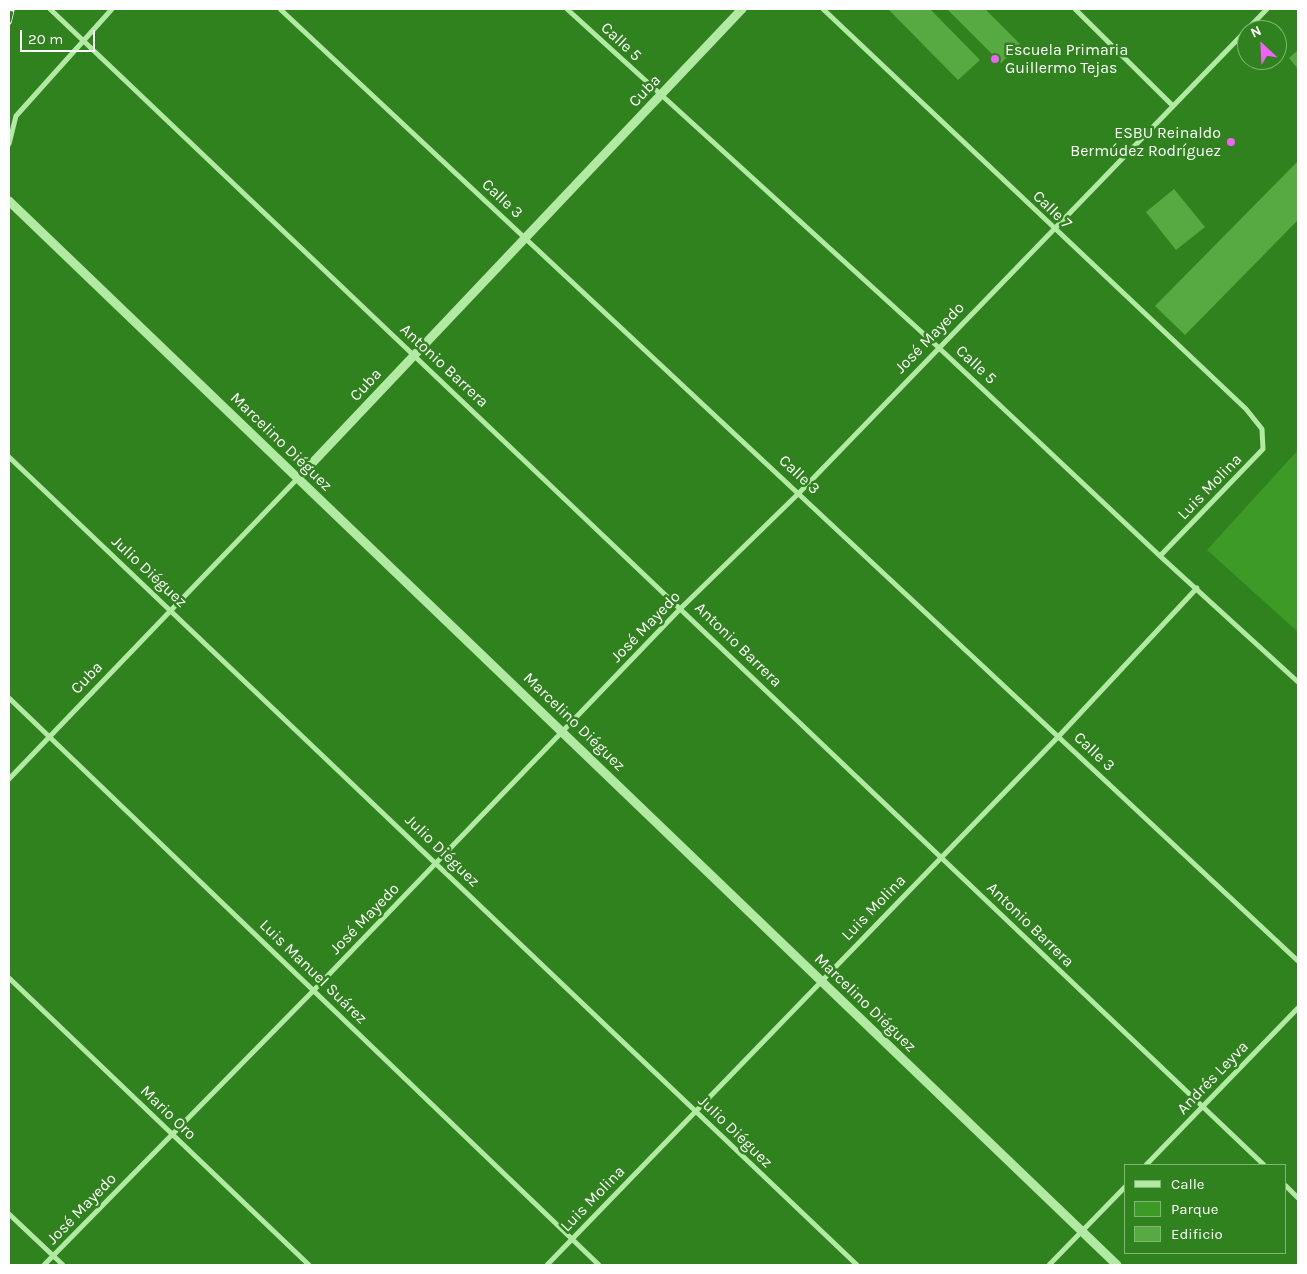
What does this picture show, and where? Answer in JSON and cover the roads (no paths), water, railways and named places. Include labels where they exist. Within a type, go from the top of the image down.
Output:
[{"type":"street","name":"Antonio Barrera","points":[[50,9],[1263,1164]]},
{"type":"street","points":[[9,144],[16,116],[112,9]]},
{"type":"street","name":"Calle 3","points":[[280,9],[800,493],[1298,961]]},
{"type":"street","name":"Calle 5","points":[[567,9],[938,347],[1160,556],[1298,682]]},
{"type":"street","name":"Cuba","points":[[9,779],[298,478],[742,9]]},
{"type":"street","name":"Calle 7","points":[[823,9],[1053,229],[1246,409],[1262,429]]},
{"type":"street","points":[[1075,9],[1173,106]]},
{"type":"street","name":"José Mayedo","points":[[44,1265],[314,990],[681,608],[800,493],[938,347],[1267,9]]},
{"type":"street","name":"Marcelino Diéguez","points":[[9,202],[1117,1265]]},
{"type":"street","name":"Luis Molina","points":[[1160,556],[1263,449],[1262,429]]},
{"type":"street","name":"Julio Diéguez","points":[[9,457],[857,1265]]},
{"type":"street","name":"Luis Molina","points":[[547,1265],[1059,736],[1197,588]]},
{"type":"street","name":"Luis Manuel Suárez","points":[[9,698],[599,1265]]},
{"type":"street","name":"Mario Oro","points":[[9,978],[309,1265]]},
{"type":"street","name":"Andrés Leyva","points":[[1147,1164],[1298,1008]]},
{"type":"street","points":[[1287,1187],[1298,1198]]},
{"type":"street","points":[[1049,1265],[1124,1188]]},
{"type":"street","points":[[9,1214],[63,1265]]},
{"type":"railway","points":[[9,22],[12,9]]},
{"type":"place","name":"Escuela Primaria Guillermo Tejas","points":[[995,59]]},
{"type":"place","name":"ESBU Reinaldo Bermúdez Rodríguez","points":[[1231,142]]}]
